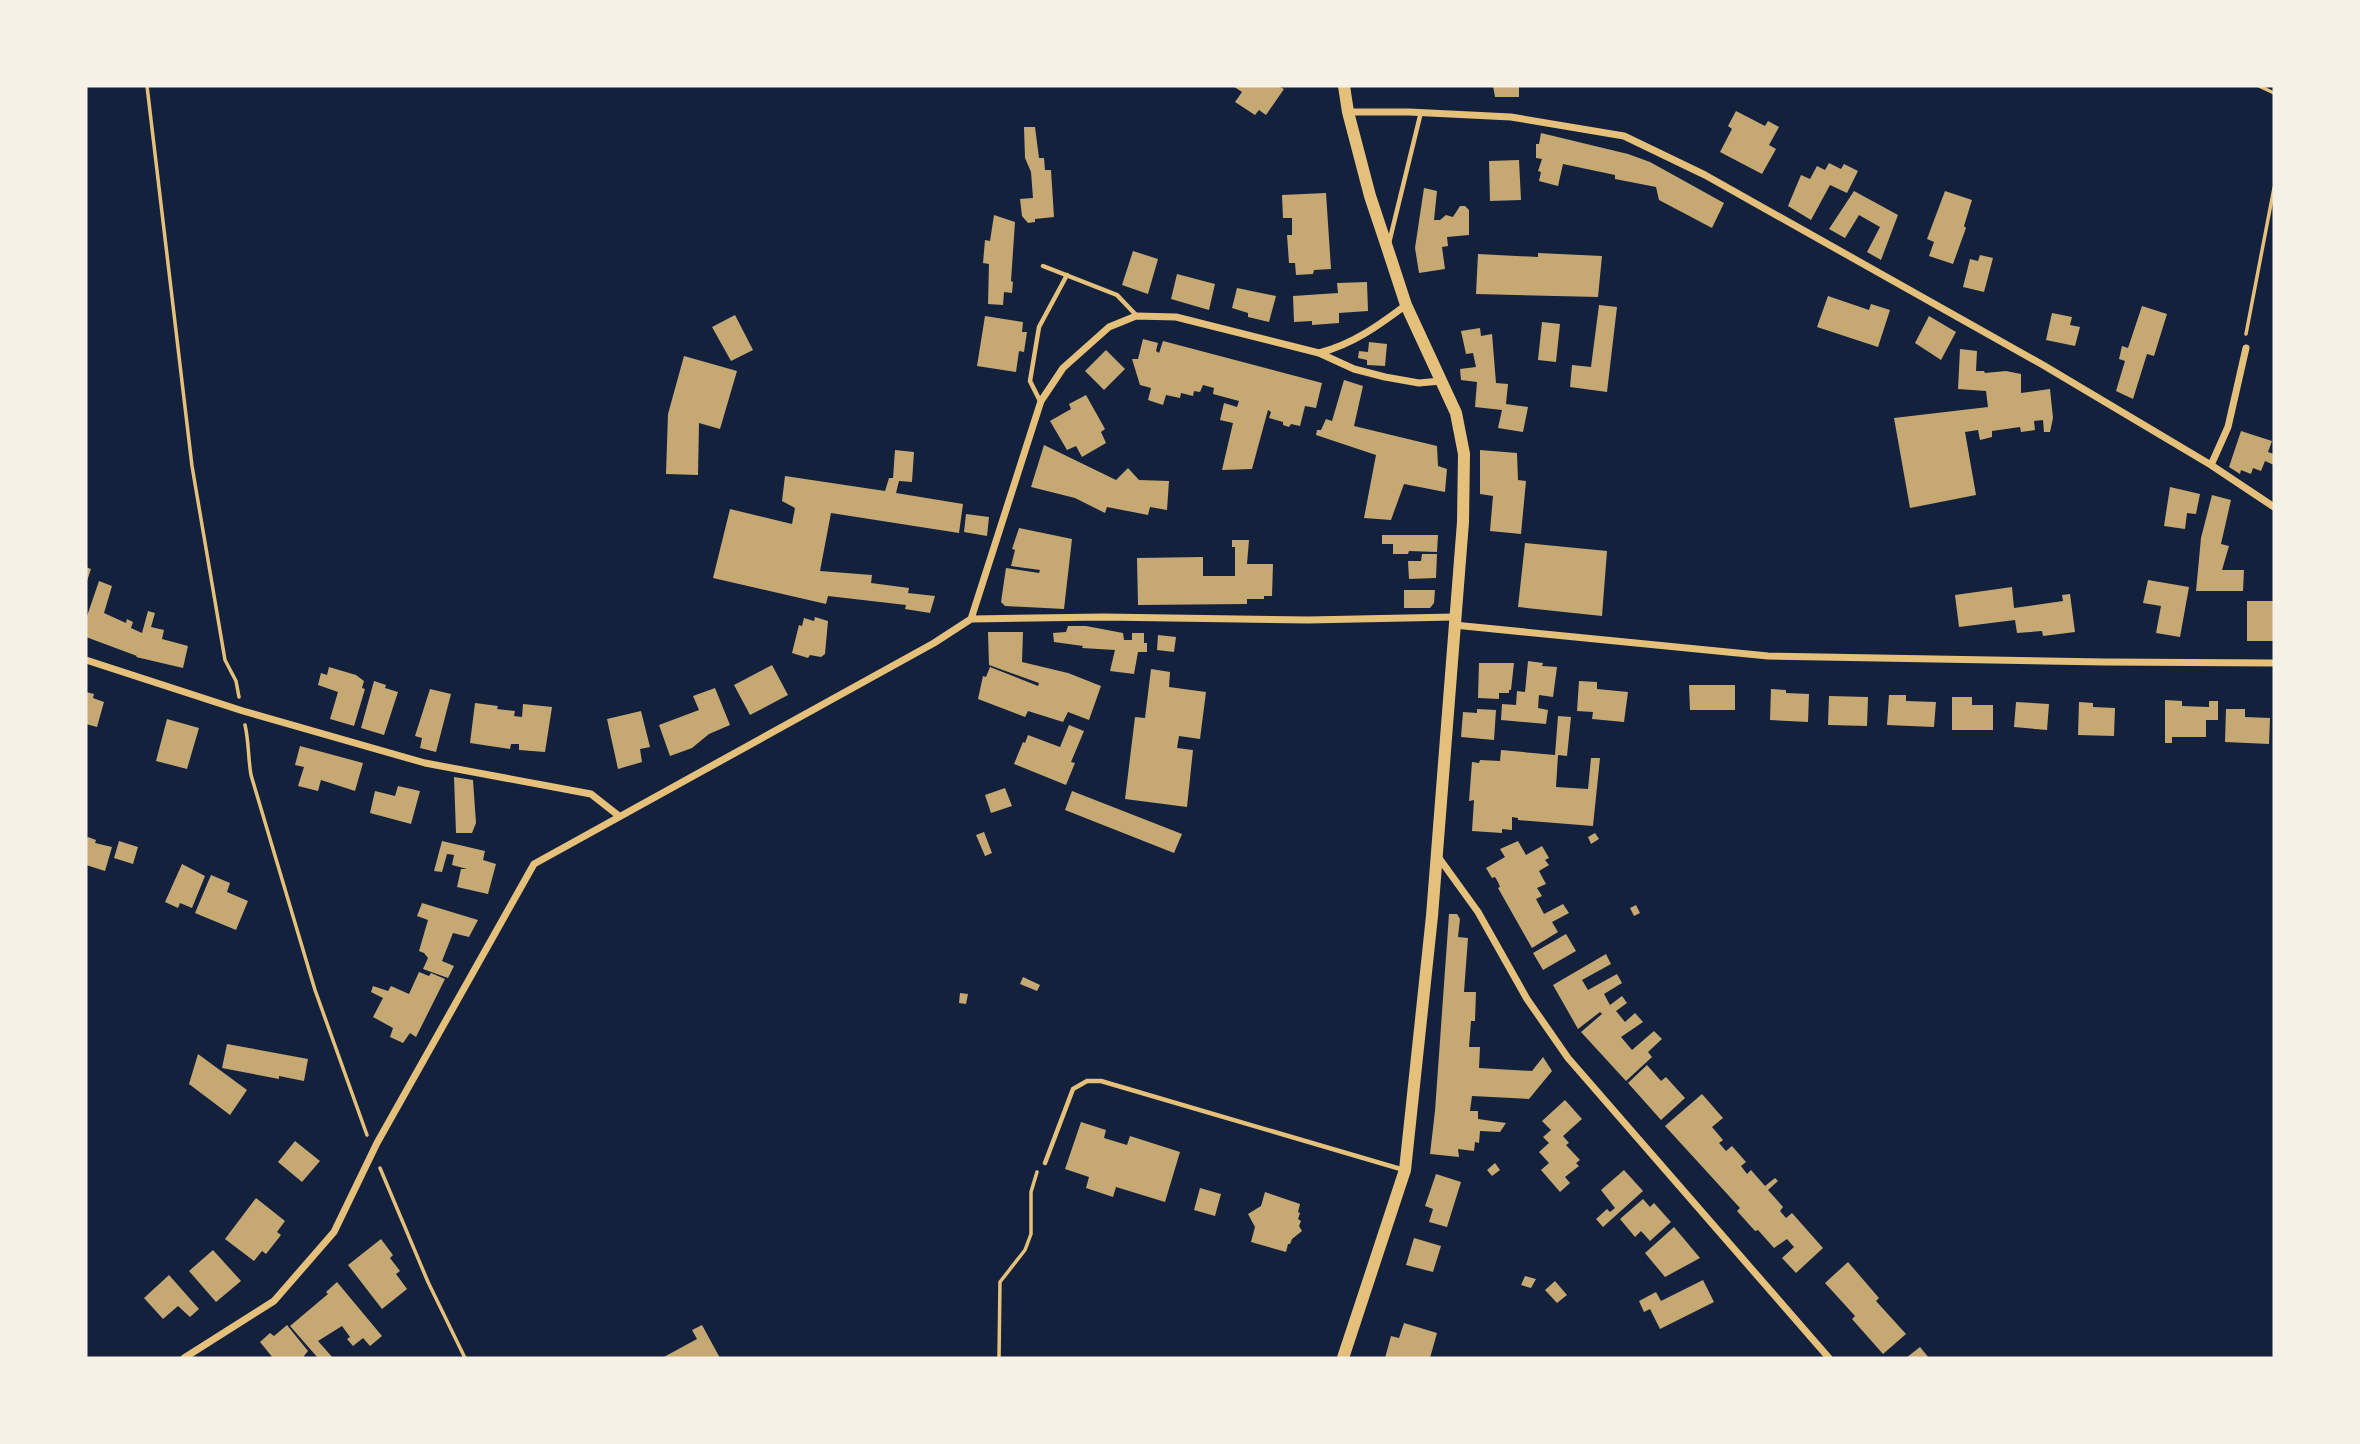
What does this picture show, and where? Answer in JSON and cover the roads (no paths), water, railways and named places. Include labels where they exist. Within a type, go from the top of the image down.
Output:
[{"type":"main road","points":[[1343,1358],[1405,1170],[1436,854],[1462,522],[1464,454],[1456,413],[1406,305],[1370,196],[1344,86]]},
{"type":"street","points":[[1348,111],[1511,117],[1624,136],[1705,175],[2043,365],[2211,465],[2274,507]]},
{"type":"street","points":[[1319,353],[1340,348],[1357,339],[1406,305]]},
{"type":"street","points":[[971,619],[1041,401],[1063,368],[1109,327],[1136,316],[1176,317],[1319,353],[1354,369],[1385,377],[1419,383],[1441,381]]},
{"type":"street","points":[[2211,465],[2228,427],[2246,348]]},
{"type":"street","points":[[184,1358],[274,1301],[334,1232],[373,1151],[534,864],[923,649],[971,619],[1102,617],[1454,621],[1768,656],[2104,663],[2274,663]]},
{"type":"street","points":[[86,660],[425,764],[591,794],[619,816]]},
{"type":"street","points":[[1436,854],[1478,912],[1527,999],[1568,1058],[1829,1358]]},
{"type":"lane","points":[[1388,250],[1421,112]]},
{"type":"lane","points":[[1043,266],[1117,295],[1136,316]]},
{"type":"lane","points":[[1041,401],[1030,381],[1039,327],[1067,275]]},
{"type":"lane","points":[[1045,1163],[1073,1089],[1087,1082],[1101,1081],[1405,1170]]}]
